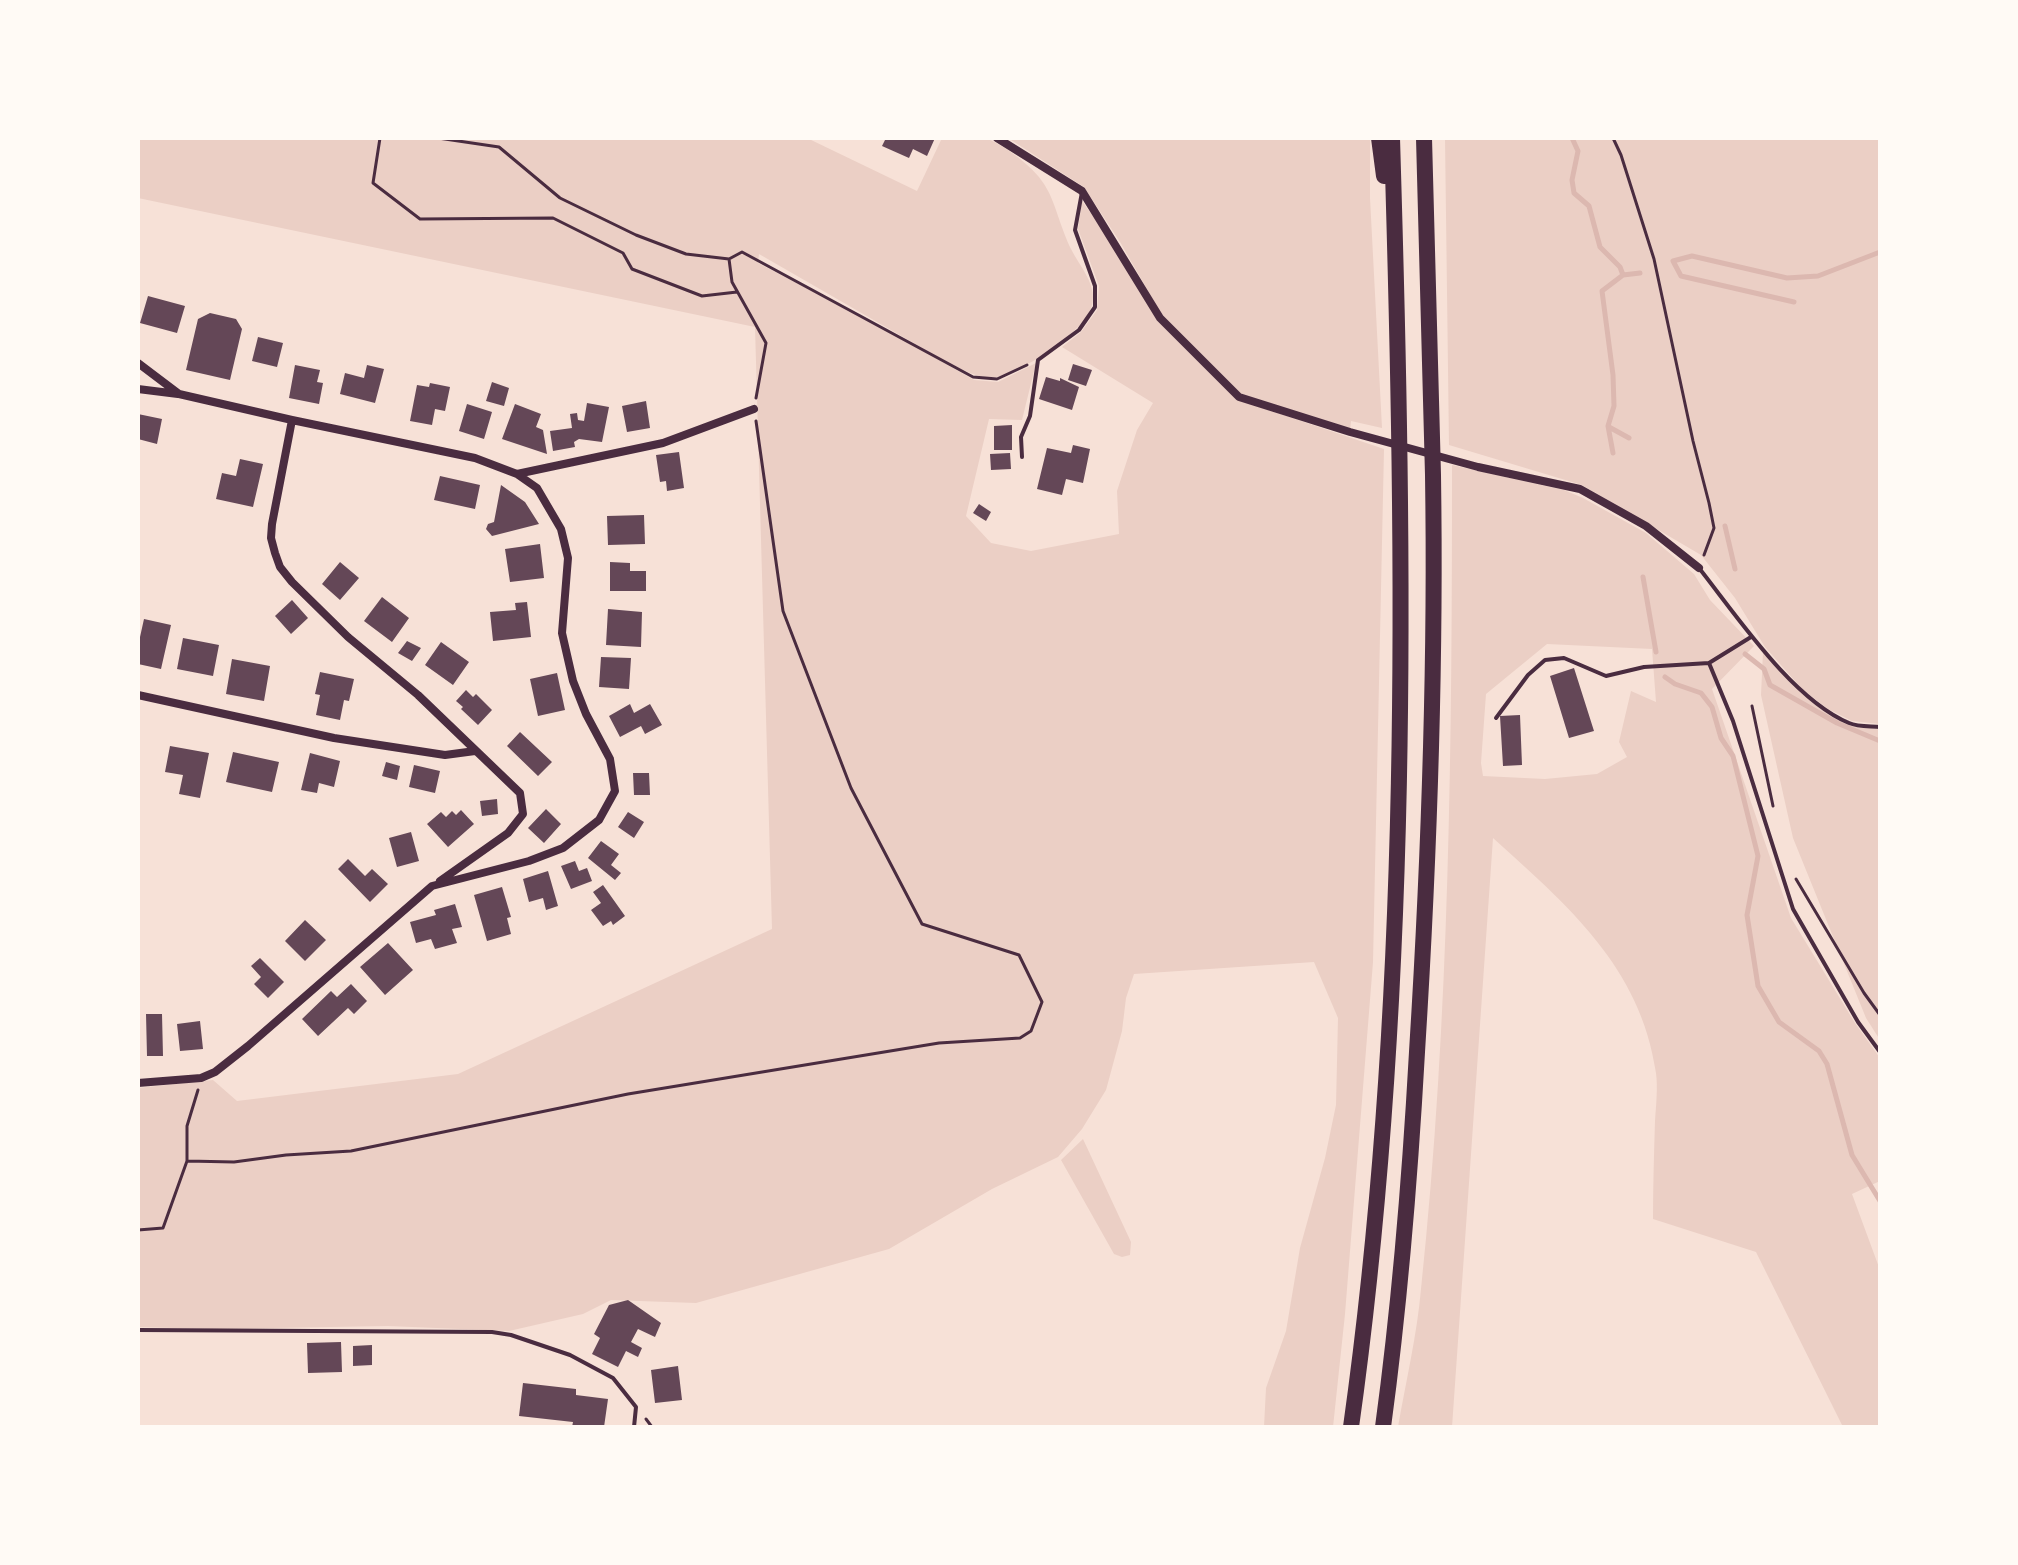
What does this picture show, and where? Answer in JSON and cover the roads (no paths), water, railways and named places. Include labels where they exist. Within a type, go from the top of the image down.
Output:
[{"type":"highway","points":[[1379,138],[1398,278]]},
{"type":"highway","points":[[1351,1427],[1379,1184],[1398,867],[1402,604],[1398,278],[1392,138]]},
{"type":"highway","points":[[1383,1427],[1414,1140],[1431,760],[1433,475],[1424,138]]},
{"type":"street","points":[[997,138],[1082,191],[1160,318],[1239,397],[1478,467],[1580,489],[1646,526],[1699,568]]},
{"type":"street","points":[[138,363],[179,394]]},
{"type":"street","points":[[138,389],[179,394],[475,458],[517,474],[537,488],[561,529],[568,558],[562,633],[577,692],[610,759],[615,791],[599,820],[563,848],[529,861],[432,886]]},
{"type":"street","points":[[517,474],[663,443],[754,409]]},
{"type":"street","points":[[138,1083],[201,1078],[215,1072],[432,886],[508,833],[523,814],[520,793],[511,781],[475,751],[418,695],[330,620],[280,567],[271,538],[272,524],[292,420]]},
{"type":"street","points":[[138,695],[334,738],[445,755],[475,751]]},
{"type":"lane","points":[[1022,457],[1021,437],[1030,416],[1038,360],[1079,330],[1095,307],[1095,286],[1075,230],[1082,191]]},
{"type":"lane","points":[[1699,568],[1751,637],[1802,691],[1826,710],[1852,724],[1880,727]]},
{"type":"lane","points":[[1496,718],[1528,675],[1545,660],[1564,658],[1606,676],[1644,667],[1709,663],[1751,637]]},
{"type":"lane","points":[[1709,663],[1733,721],[1793,909],[1858,1022],[1880,1052]]},
{"type":"lane","points":[[138,1330],[410,1330],[511,1335],[570,1355],[613,1378],[636,1407],[634,1427]]},
{"type":"waterway","points":[[1572,138],[1578,151],[1572,180],[1574,193],[1589,206],[1600,247],[1620,267],[1623,275],[1602,291],[1613,375],[1614,406],[1608,426],[1613,453]]},
{"type":"waterway","points":[[1794,302],[1681,276],[1673,261],[1692,256],[1787,278],[1818,276],[1880,252]]},
{"type":"waterway","points":[[1623,275],[1640,273]]},
{"type":"waterway","points":[[1609,427],[1629,438]]},
{"type":"waterway","points":[[1725,526],[1735,569]]},
{"type":"waterway","points":[[1643,577],[1656,652]]},
{"type":"waterway","points":[[1745,654],[1764,669],[1770,685],[1837,723],[1880,741]]},
{"type":"waterway","points":[[1665,677],[1701,693],[1712,707],[1721,738],[1733,756],[1758,856],[1747,915],[1758,986],[1779,1022],[1819,1051],[1827,1064],[1852,1155],[1880,1201]]}]
